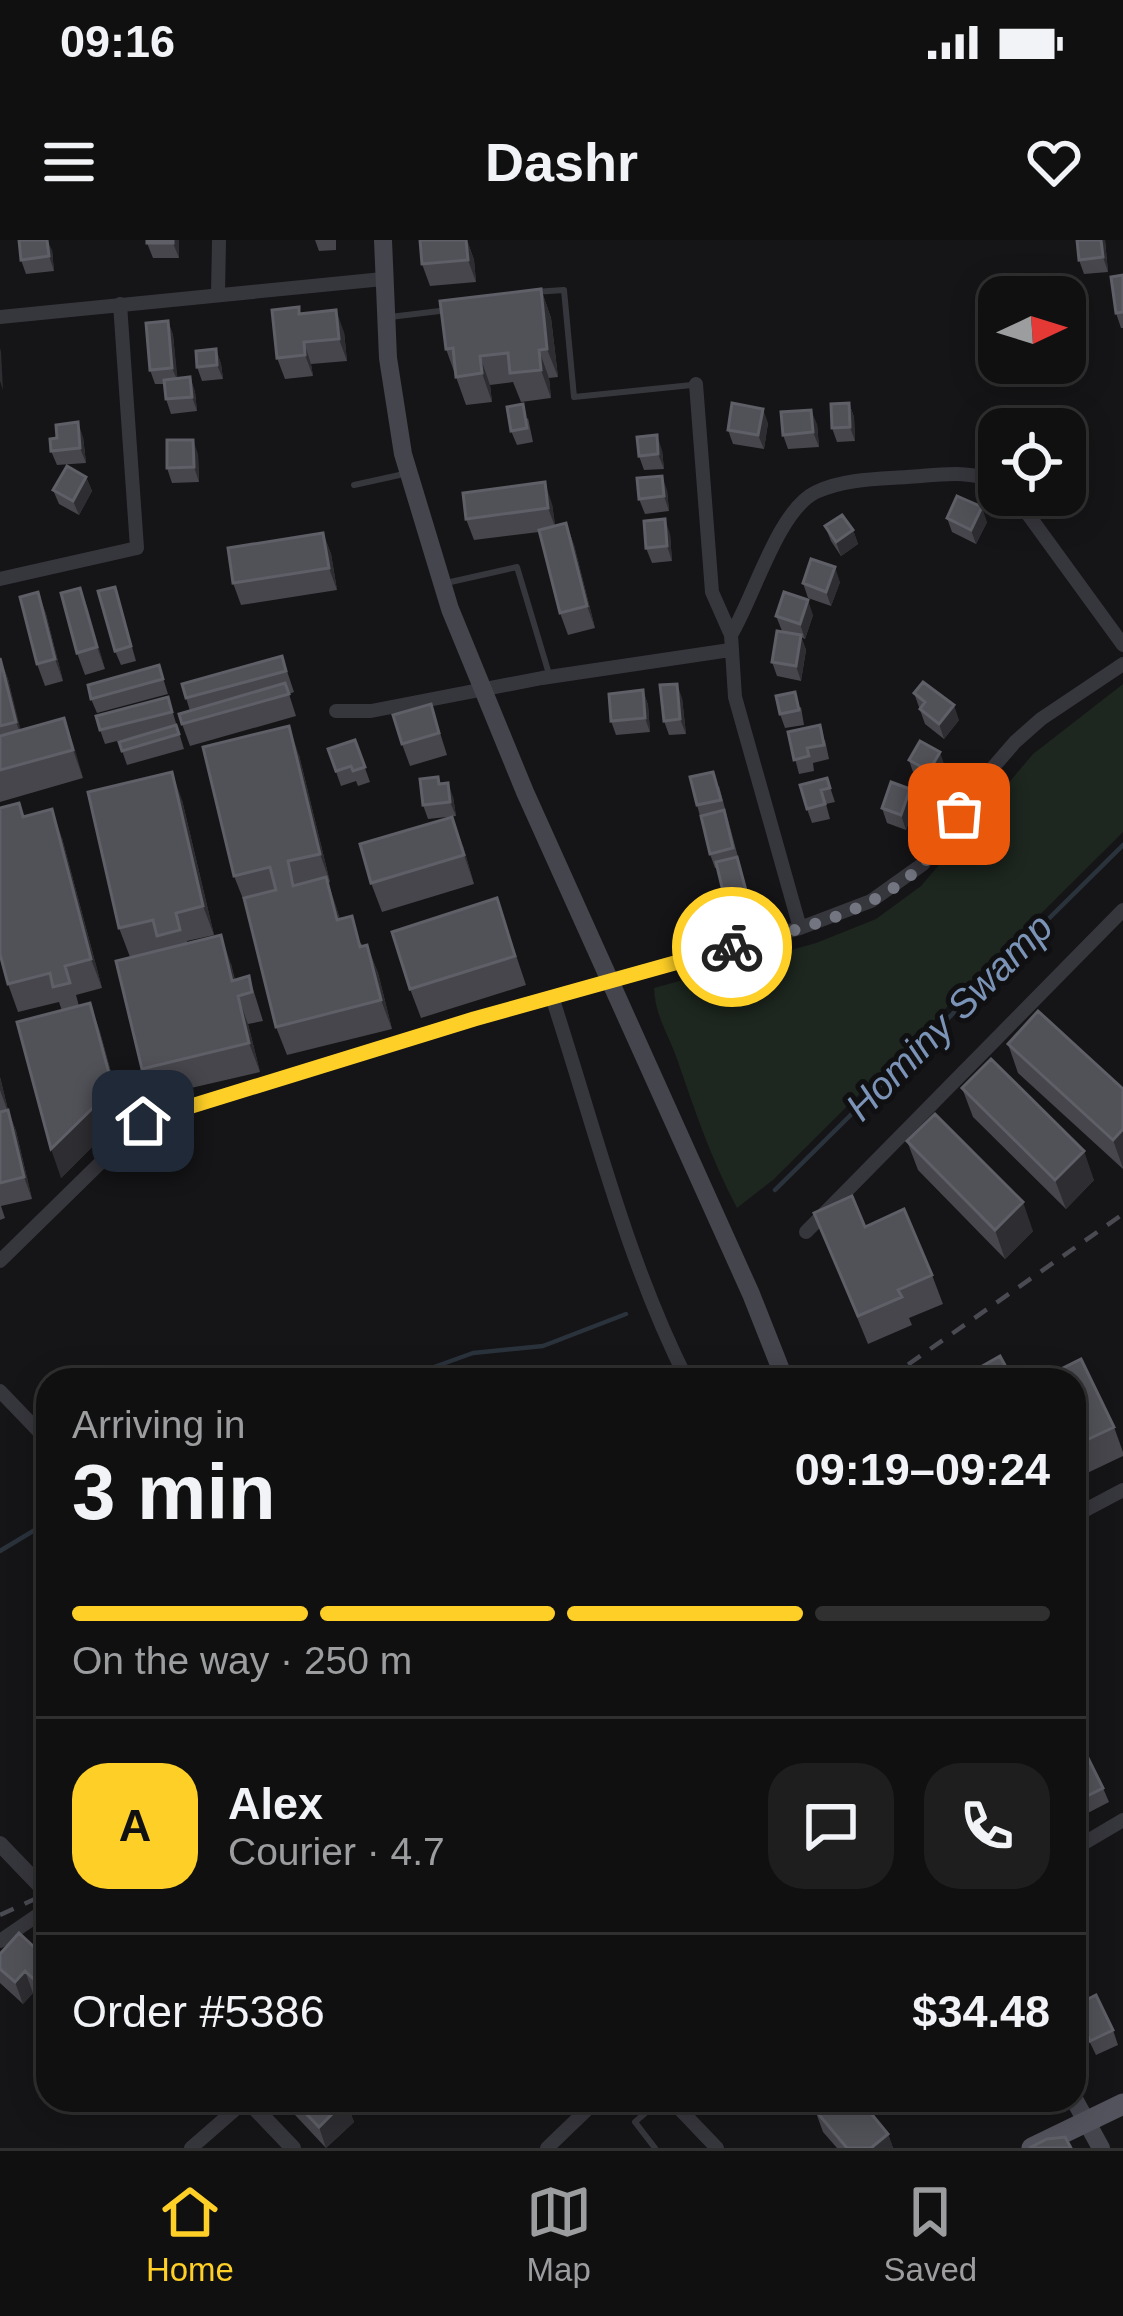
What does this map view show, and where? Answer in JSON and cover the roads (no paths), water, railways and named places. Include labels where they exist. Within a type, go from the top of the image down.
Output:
[{"type":"main road","points":[[383,240],[388,358],[408,473],[441,584],[525,792],[752,1294],[781,1368]]},
{"type":"main road","points":[[1032,2148],[1123,2104]]},
{"type":"main road","points":[[1081,2112],[1101,2148]]},
{"type":"street","points":[[218,294],[219,240]]},
{"type":"street","points":[[0,317],[383,278]]},
{"type":"street","points":[[0,579],[136,548],[120,304]]},
{"type":"street","points":[[696,384],[712,592],[730,642],[735,697],[754,775],[800,928]]},
{"type":"street","points":[[730,642],[778,536],[800,503],[813,493],[864,480],[978,476]]},
{"type":"street","points":[[1030,516],[1123,645]]},
{"type":"street","points":[[336,711],[371,711],[730,642]]},
{"type":"street","points":[[0,1261],[143,1121],[610,979],[800,928],[871,902],[923,864],[977,786],[1015,742],[1123,664]]},
{"type":"street","points":[[806,1232],[1123,910]]},
{"type":"street","points":[[552,997],[602,1162],[647,1289],[682,1368]]},
{"type":"street","points":[[0,1391],[36,1428]]},
{"type":"street","points":[[1086,1510],[1123,1490]]},
{"type":"street","points":[[1086,1843],[1123,1820]]},
{"type":"street","points":[[0,1844],[36,1878]]},
{"type":"street","points":[[0,1941],[36,1916]]},
{"type":"street","points":[[191,2148],[232,2112]]},
{"type":"street","points":[[258,2112],[293,2148]]},
{"type":"street","points":[[547,2148],[584,2112]]},
{"type":"street","points":[[682,2112],[717,2148]]},
{"type":"lane","points":[[525,293],[564,290],[574,397],[696,384]]},
{"type":"lane","points":[[386,317],[458,309]]},
{"type":"lane","points":[[355,484],[408,473]]},
{"type":"lane","points":[[441,584],[517,567],[550,677]]},
{"type":"lane","points":[[646,2112],[635,2122],[655,2148]]},
{"type":"waterway","name":"Hominy Swamp","points":[[775,1190],[1123,845]]},
{"type":"waterway","name":"Hominy Swamp","points":[[431,1368],[473,1353],[543,1346],[626,1314]]},
{"type":"waterway","name":"Hominy Swamp","points":[[0,1551],[36,1529]]},
{"type":"railway","points":[[903,1368],[1123,1214]]},
{"type":"railway","points":[[0,1915],[36,1898]]}]
